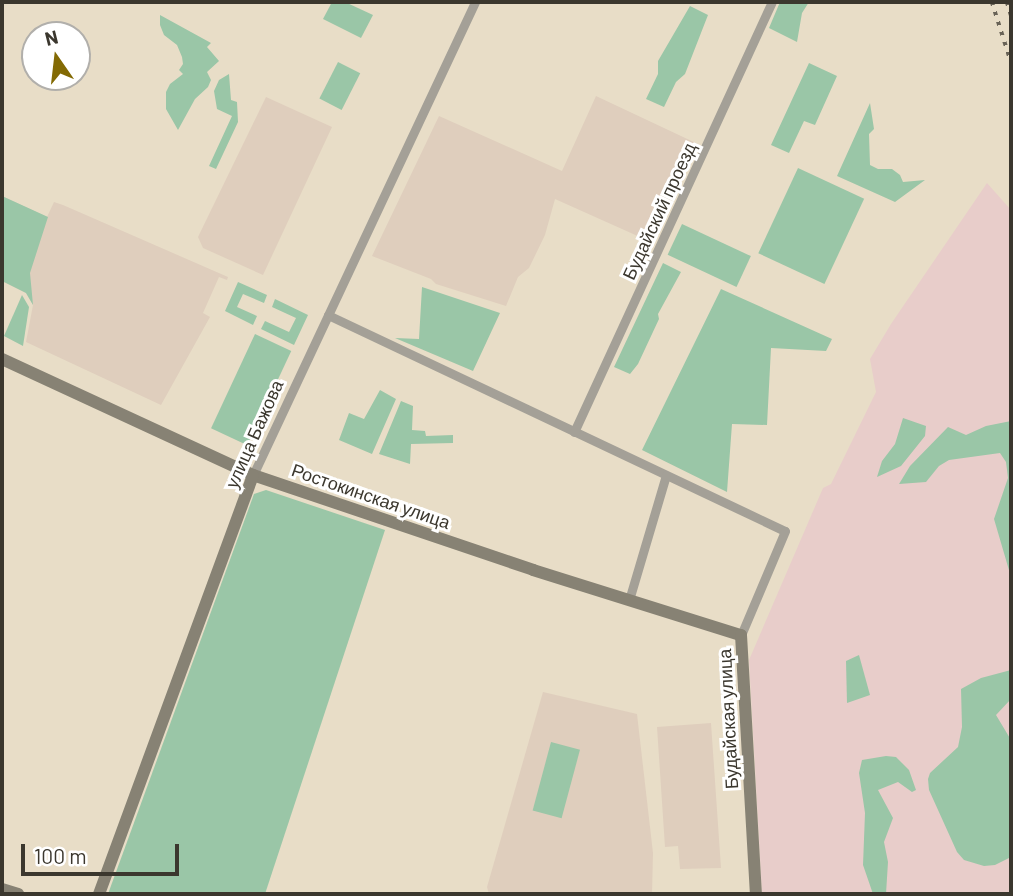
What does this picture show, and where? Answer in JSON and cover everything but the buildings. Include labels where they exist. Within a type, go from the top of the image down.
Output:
[{"type":"street","name":"улица Бажова","points":[[99,894],[253,475],[475,2]]},
{"type":"street","name":"Будайский проезд","points":[[574,432],[772,2]]},
{"type":"street","name":"Будайская улица","points":[[328,315],[785,531],[741,635],[755,894]]},
{"type":"street","name":"Ростокинская улица","points":[[2,359],[253,475],[741,635]]},
{"type":"street","points":[[629,600],[666,475]]},
{"type":"street","points":[[2,889],[18,894]]},
{"type":"shaded area","points":[[596,96],[698,144],[651,242],[555,199],[545,235],[529,268],[518,277],[506,306],[436,284],[431,279],[372,256],[439,116],[562,171]]},
{"type":"shaded area","points":[[266,97],[332,127],[263,275],[203,248],[198,237]]},
{"type":"shaded area","points":[[987,183],[1011,210],[1011,894],[762,894],[749,660],[823,488],[831,484],[876,392],[870,359]]},
{"type":"shaded area","points":[[2,196],[47,217],[54,202],[63,205],[228,277],[227,280],[219,277],[203,313],[210,317],[161,405],[26,342],[33,305],[26,293],[2,281]]},
{"type":"shaded area","points":[[543,692],[637,714],[653,853],[652,894],[489,894],[487,887]]},
{"type":"shaded area","points":[[711,723],[721,868],[680,869],[678,846],[665,847],[657,727]]},
{"type":"green space","points":[[332,2],[345,2],[373,15],[361,38],[323,19]]},
{"type":"green space","points":[[780,2],[809,2],[802,13],[797,42],[769,28]]},
{"type":"green space","points":[[690,6],[708,15],[685,74],[676,82],[664,107],[646,99],[658,74],[658,61]]},
{"type":"green space","points":[[160,15],[211,43],[207,47],[219,61],[207,72],[211,80],[208,87],[195,99],[178,130],[166,109],[166,92],[170,84],[183,74],[179,70],[183,64],[182,57],[177,45],[164,35]]},
{"type":"green space","points":[[338,62],[360,73],[342,110],[319,99]]},
{"type":"green space","points":[[809,63],[837,76],[815,125],[804,121],[789,153],[771,145]]},
{"type":"green space","points":[[229,74],[231,100],[237,102],[238,122],[216,169],[209,166],[232,116],[217,109],[214,91],[219,80]]},
{"type":"green space","points":[[870,103],[874,129],[869,134],[870,165],[878,169],[892,169],[900,175],[903,182],[925,180],[895,202],[837,176]]},
{"type":"green space","points":[[798,168],[864,199],[824,284],[758,253]]},
{"type":"green space","points":[[2,196],[48,217],[30,273],[33,305],[26,293],[2,281]]},
{"type":"green space","points":[[682,224],[751,256],[737,287],[668,255]]},
{"type":"green space","points":[[663,263],[681,272],[658,314],[659,319],[638,364],[630,374],[614,367]]},
{"type":"green space","points":[[238,282],[267,295],[264,303],[243,294],[237,307],[257,316],[253,325],[225,311]]},
{"type":"green space","points":[[422,287],[500,313],[473,371],[395,338],[419,339]]},
{"type":"green space","points":[[721,289],[832,339],[826,351],[771,348],[767,425],[732,424],[727,492],[642,450]]},
{"type":"green space","points":[[22,295],[29,307],[23,346],[4,336]]},
{"type":"green space","points":[[275,299],[308,315],[294,345],[261,329],[265,321],[289,332],[296,318],[272,307]]},
{"type":"green space","points":[[255,334],[291,351],[247,445],[211,428]]},
{"type":"green space","points":[[380,390],[396,399],[372,454],[339,440],[349,413],[364,419]]},
{"type":"green space","points":[[401,401],[413,406],[412,430],[425,431],[426,436],[453,435],[453,443],[411,444],[410,464],[379,454]]},
{"type":"green space","points":[[903,418],[926,426],[925,436],[901,466],[877,477],[882,461],[895,444]]},
{"type":"green space","points":[[1011,421],[1011,577],[994,519],[1008,478],[1006,462],[1000,453],[949,460],[939,466],[926,482],[899,484],[910,466],[948,427],[966,435],[986,426]]},
{"type":"green space","points":[[266,490],[385,530],[265,894],[108,894],[254,494]]},
{"type":"green space","points":[[859,655],[870,695],[847,703],[846,661]]},
{"type":"green space","points":[[1011,670],[1011,699],[996,715],[1011,740],[1011,857],[995,865],[984,866],[964,860],[957,852],[929,790],[928,779],[930,773],[958,747],[962,727],[961,689],[981,678]]},
{"type":"green space","points":[[551,742],[580,750],[562,818],[533,811]]},
{"type":"green space","points":[[896,757],[909,770],[916,790],[912,792],[898,782],[878,790],[893,818],[884,842],[888,862],[886,894],[873,894],[863,865],[865,813],[859,773],[862,760]]},
{"type":"railway","points":[[992,2],[1011,62]]},
{"type":"railway","points":[[1007,2],[1011,15]]}]
